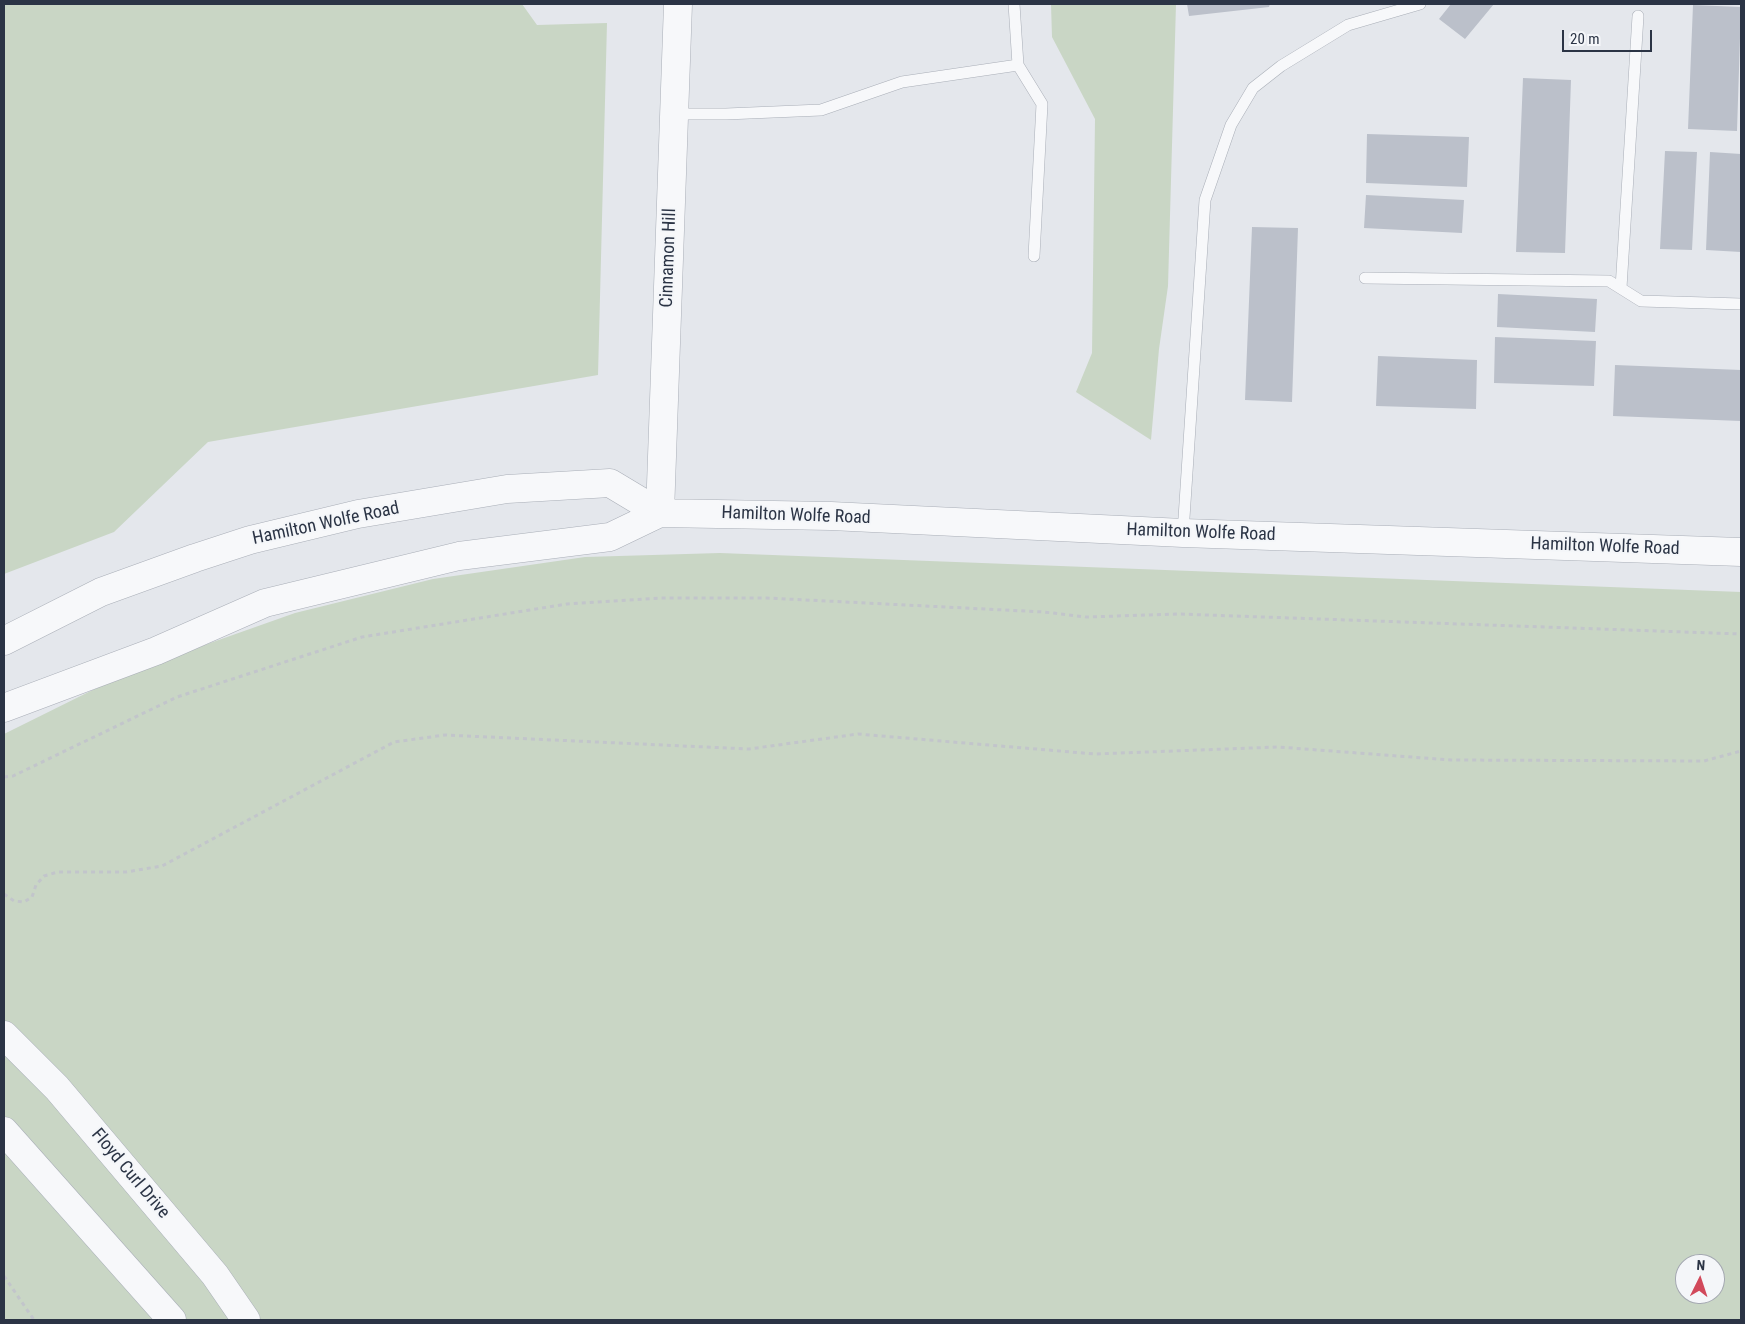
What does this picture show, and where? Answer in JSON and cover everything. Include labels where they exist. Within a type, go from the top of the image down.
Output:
[{"type":"street","name":"Cinnamon Hill","points":[[660,512],[678,4]]},
{"type":"street","name":"Hamilton Wolfe Road","points":[[4,642],[101,592],[195,558],[250,540],[358,514],[507,489],[610,483],[660,512]]},
{"type":"street","name":"Hamilton Wolfe Road","points":[[4,708],[156,651],[265,603],[459,556],[610,537],[660,512],[831,516],[1183,533],[1741,552]]},
{"type":"street","name":"Floyd Curl Drive","points":[[4,1035],[57,1088],[215,1275],[246,1320]]},
{"type":"street","points":[[4,1131],[172,1320]]},
{"type":"lane","points":[[1014,4],[1018,65],[1042,104],[1034,256]]},
{"type":"lane","points":[[1183,533],[1205,200],[1231,125],[1253,88],[1281,66],[1348,25],[1420,4]]},
{"type":"lane","points":[[1621,288],[1638,16]]},
{"type":"lane","points":[[674,114],[821,110],[902,82],[1018,65]]},
{"type":"lane","points":[[1365,278],[1609,281],[1641,301],[1741,304]]},
{"type":"path","points":[[4,777],[13,776],[177,697],[362,637],[567,604],[660,598],[767,598],[1044,612],[1086,617],[1188,615],[1741,634]]},
{"type":"path","points":[[4,894],[14,902],[24,902],[32,897],[36,885],[44,876],[58,872],[126,872],[162,866],[394,742],[445,735],[749,749],[858,734],[1095,754],[1278,746],[1451,760],[1704,761],[1741,751]]},
{"type":"path","points":[[4,1276],[34,1320]]},
{"type":"green space","points":[[4,4],[522,4],[537,25],[607,23],[598,375],[208,442],[114,532],[4,574]]},
{"type":"green space","points":[[1051,4],[1176,4],[1168,286],[1159,349],[1151,440],[1076,392],[1092,353],[1095,119],[1052,37]]},
{"type":"green space","points":[[720,553],[1741,592],[1741,1320],[4,1320],[4,734],[131,671],[295,613],[433,579],[585,557]]},
{"type":"building","points":[[1187,4],[1270,4],[1269,7],[1189,16]]},
{"type":"building","points":[[1451,4],[1494,4],[1465,39],[1439,19]]},
{"type":"building","points":[[1693,5],[1741,7],[1737,131],[1688,129]]},
{"type":"building","points":[[1523,78],[1571,80],[1565,253],[1516,252]]},
{"type":"building","points":[[1367,134],[1469,137],[1467,187],[1366,183]]},
{"type":"building","points":[[1665,151],[1697,152],[1692,250],[1660,249]]},
{"type":"building","points":[[1710,152],[1741,154],[1741,252],[1706,250]]},
{"type":"building","points":[[1366,195],[1464,200],[1462,233],[1364,228]]},
{"type":"building","points":[[1252,227],[1298,228],[1292,402],[1245,400]]},
{"type":"building","points":[[1498,294],[1597,299],[1595,332],[1497,327]]},
{"type":"building","points":[[1495,337],[1596,341],[1594,386],[1494,383]]},
{"type":"building","points":[[1378,356],[1477,360],[1476,409],[1376,406]]},
{"type":"building","points":[[1615,365],[1741,370],[1741,421],[1613,416]]}]
